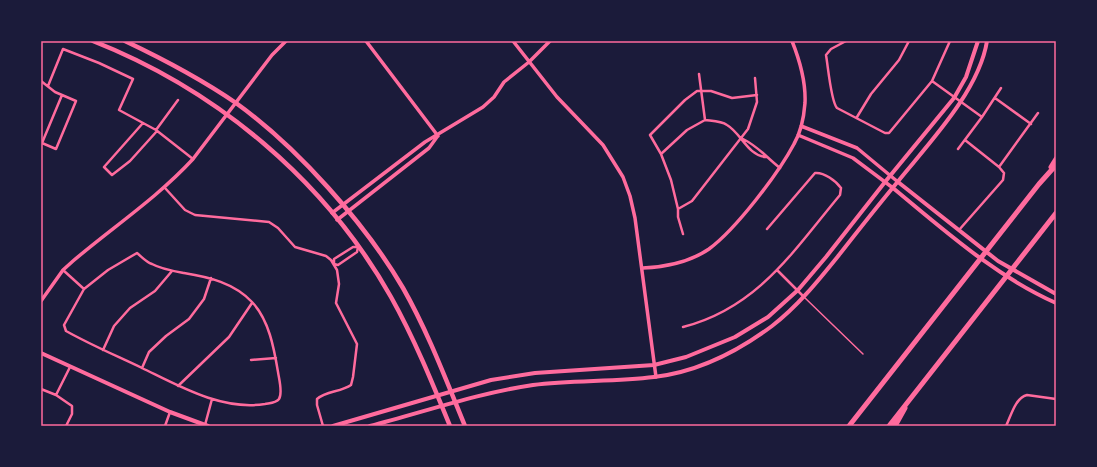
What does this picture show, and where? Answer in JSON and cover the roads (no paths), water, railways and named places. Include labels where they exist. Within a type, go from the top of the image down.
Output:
[{"type":"highway","points":[[1039,184],[1056,159]]},
{"type":"highway","points":[[849,426],[1039,184],[1056,165]]},
{"type":"highway","points":[[889,426],[1056,213]]},
{"type":"highway","points":[[895,426],[907,403]]},
{"type":"highway","points":[[845,426],[858,411],[864,407]]},
{"type":"main road","points":[[94,41],[163,72],[227,113],[292,169],[332,214],[358,247],[391,298],[412,337],[450,426]]},
{"type":"main road","points":[[125,41],[160,57],[236,103],[255,118],[307,166],[348,211],[385,260],[404,290],[428,337],[465,426]]},
{"type":"main road","points":[[333,426],[491,380],[535,373],[654,365],[686,357],[735,337],[768,318],[798,290],[826,257],[890,175],[954,98],[966,77],[978,41]]},
{"type":"main road","points":[[370,426],[493,393],[532,385],[656,377],[690,370],[713,361],[740,347],[772,326],[804,297],[898,182],[961,103],[985,54],[987,41]]},
{"type":"main road","points":[[898,182],[998,261],[1025,278],[1056,294]]},
{"type":"main road","points":[[892,188],[968,249],[1020,284],[1056,303]]},
{"type":"main road","points":[[958,240],[964,234]]},
{"type":"main road","points":[[41,353],[170,412],[207,426]]},
{"type":"street","points":[[41,301],[64,270],[92,245],[165,188],[193,159],[272,55],[286,41]]},
{"type":"street","points":[[366,41],[438,136]]},
{"type":"street","points":[[513,41],[557,97],[596,136],[623,177],[636,218],[656,377]]},
{"type":"street","points":[[332,214],[425,142],[438,136],[456,122],[489,102],[504,82],[529,62],[550,41]]},
{"type":"street","points":[[643,268],[661,267],[694,257],[708,250],[722,238],[742,216],[780,168],[798,135],[805,103],[803,70],[792,41]]},
{"type":"street","points":[[846,41],[831,49],[826,55],[831,80],[833,102],[837,108],[857,117],[885,134],[889,133],[932,81],[950,41]]},
{"type":"street","points":[[857,117],[871,94],[900,60],[909,41]]},
{"type":"street","points":[[48,86],[63,49],[99,63],[133,79],[119,110],[156,130],[193,159]]},
{"type":"street","points":[[699,74],[705,120]]},
{"type":"street","points":[[678,209],[692,201],[742,138],[755,111],[757,95],[755,78]]},
{"type":"street","points":[[932,81],[982,118]]},
{"type":"street","points":[[41,82],[62,95],[76,101],[56,149],[42,143],[62,95]]},
{"type":"street","points":[[958,149],[982,118],[1000,88]]},
{"type":"street","points":[[683,234],[671,180],[661,154],[650,135],[692,94],[701,90],[711,91],[732,98],[757,95]]},
{"type":"street","points":[[995,98],[1031,124]]},
{"type":"street","points":[[143,123],[104,168],[112,175],[130,160],[156,130],[178,100]]},
{"type":"street","points":[[999,167],[1038,113]]},
{"type":"street","points":[[661,154],[687,130],[705,120],[725,124],[742,138],[762,150],[766,157],[780,168]]},
{"type":"street","points":[[801,126],[857,148],[898,182]]},
{"type":"street","points":[[798,135],[853,158],[892,188]]},
{"type":"street","points":[[337,220],[429,148],[438,136]]},
{"type":"street","points":[[742,138],[749,148],[759,156],[766,157]]},
{"type":"street","points":[[959,230],[1003,180],[1004,173],[999,167],[965,140]]},
{"type":"street","points":[[683,327],[707,319],[736,305],[778,271],[840,195],[841,188],[838,184],[821,172],[816,173],[767,229]]},
{"type":"street","points":[[165,188],[192,214],[269,222],[278,228],[295,247],[326,256],[334,264],[339,279],[336,304],[355,337],[358,347],[351,384],[346,388],[321,396],[317,399],[317,405],[323,426]]},
{"type":"street","points":[[353,247],[358,247],[357,252],[338,265],[334,264],[334,259],[353,247]]},
{"type":"street","points":[[137,253],[152,264],[172,271],[211,278],[237,289],[252,303],[263,318],[276,358],[281,396],[279,400],[276,402],[247,405],[212,399],[178,386],[103,350],[66,331],[64,328],[84,289],[108,270],[137,253]]},
{"type":"street","points":[[64,270],[84,289]]},
{"type":"street","points":[[103,350],[114,326],[130,308],[155,291],[172,271]]},
{"type":"street","points":[[778,271],[804,297]]},
{"type":"street","points":[[142,368],[149,352],[166,336],[189,319],[204,299],[211,278]]},
{"type":"street","points":[[178,386],[229,337],[252,303]]},
{"type":"street","points":[[251,360],[276,358]]},
{"type":"street","points":[[56,396],[70,366]]},
{"type":"street","points":[[41,389],[72,406],[72,414],[66,426]]},
{"type":"street","points":[[1006,426],[1019,400],[1023,396],[1028,395],[1056,399]]},
{"type":"street","points":[[207,426],[212,399]]},
{"type":"street","points":[[165,426],[170,412]]},
{"type":"lane","points":[[804,297],[863,354]]}]
